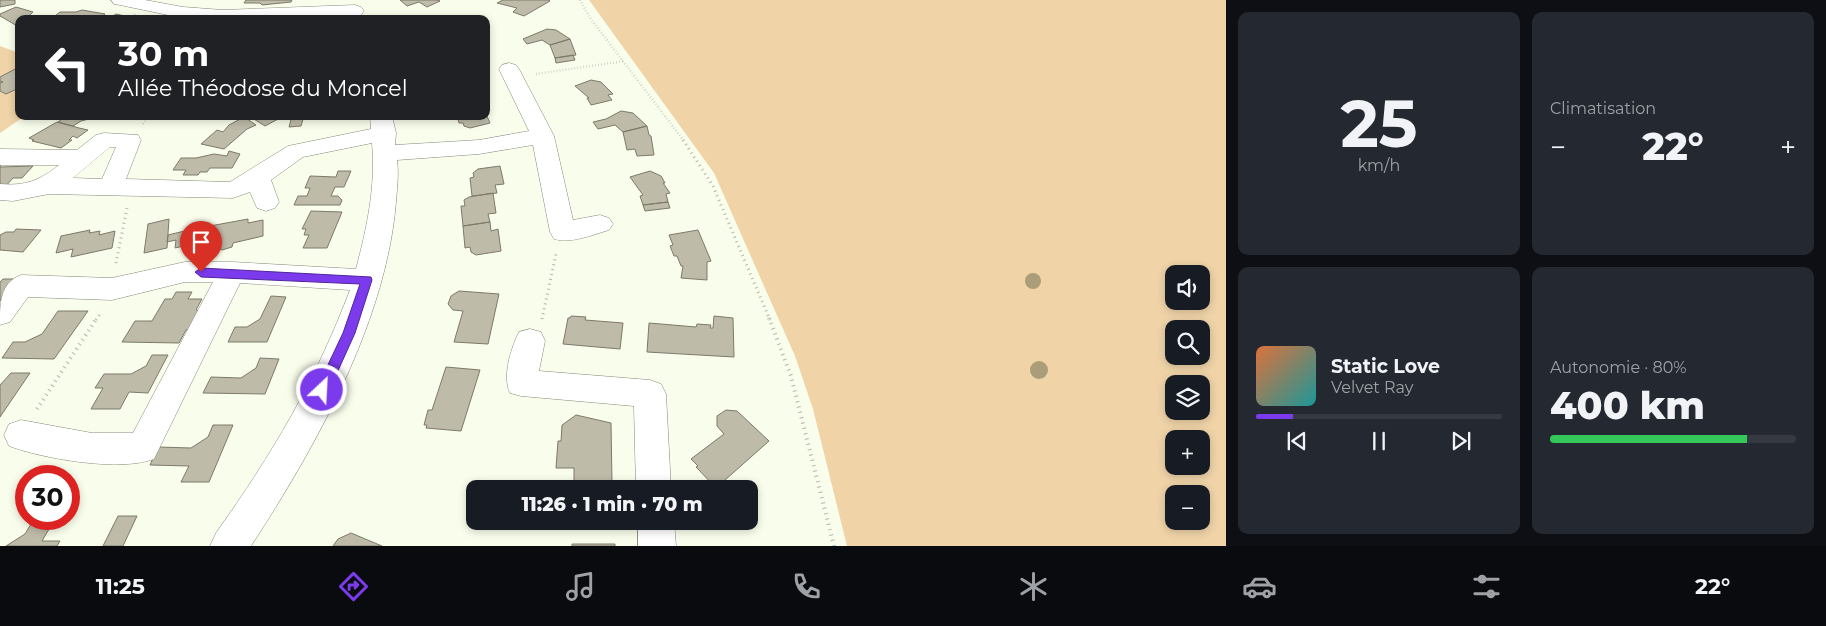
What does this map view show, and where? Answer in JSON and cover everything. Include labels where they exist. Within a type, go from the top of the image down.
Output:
[{"type":"street","points":[[120,0],[161,9],[205,15]]},
{"type":"street","points":[[273,15],[355,10]]},
{"type":"street","points":[[509,69],[543,136],[563,232],[600,224]]},
{"type":"street","points":[[0,192],[13,193],[49,186],[233,190],[258,178],[291,145],[385,134],[479,147],[543,136]]},
{"type":"street","points":[[229,546],[286,457],[322,390],[349,333],[367,280],[384,211],[385,134]]},
{"type":"street","points":[[49,186],[104,140],[130,140],[121,188]]},
{"type":"street","points":[[0,157],[83,158]]},
{"type":"street","points":[[258,178],[266,202]]},
{"type":"street","points":[[0,314],[21,286],[112,289],[185,272],[232,272],[367,280]]},
{"type":"street","points":[[21,435],[92,448],[142,448],[232,272]]},
{"type":"street","points":[[530,341],[521,383],[650,394],[654,480]]},
{"type":"street","points":[[656,530],[657,546]]},
{"type":"path","points":[[580,0],[590,18],[675,128],[712,186],[747,264],[791,376],[834,546]]},
{"type":"path","points":[[536,74],[625,61]]},
{"type":"path","points":[[21,435],[101,312],[112,289],[121,188]]},
{"type":"path","points":[[530,341],[540,328],[553,265],[563,232]]},
{"type":"shaded area","points":[[589,0],[1226,0],[1226,546],[847,546],[813,409],[795,356],[714,173]]},
{"type":"shaded area","points":[[0,46],[15,52],[15,120],[19,120],[0,133]]},
{"type":"building","points":[[0,0],[15,0],[15,4],[0,7]]},
{"type":"building","points":[[246,0],[292,0],[291,2],[262,5],[260,3],[244,3]]},
{"type":"building","points":[[400,0],[440,1],[427,7],[419,2],[407,6]]},
{"type":"building","points":[[503,0],[550,1],[524,16],[513,12],[517,8],[497,3]]},
{"type":"building","points":[[16,7],[33,12],[30,15],[15,15],[15,25],[0,16],[0,14]]},
{"type":"building","points":[[82,10],[105,14],[56,15],[60,12]]},
{"type":"building","points":[[547,29],[556,30],[570,39],[550,45],[542,40],[527,44],[523,39]]},
{"type":"building","points":[[570,39],[576,55],[555,58],[550,45]]},
{"type":"building","points":[[573,55],[575,60],[556,63],[555,58]]},
{"type":"building","points":[[15,69],[15,90],[6,94],[0,91],[0,83],[3,82],[0,81],[0,77]]},
{"type":"building","points":[[591,80],[601,82],[613,94],[608,95],[612,100],[591,105],[587,98],[589,98],[575,86]]},
{"type":"building","points":[[621,111],[633,113],[647,126],[623,132],[615,125],[598,129],[593,122],[606,119]]},
{"type":"building","points":[[61,120],[85,120],[73,126],[58,122]]},
{"type":"building","points":[[238,120],[248,120],[256,125],[247,129],[224,149],[201,144],[217,130],[223,132],[229,125]]},
{"type":"building","points":[[255,120],[276,120],[265,126]]},
{"type":"building","points":[[291,120],[303,120],[301,126],[289,127]]},
{"type":"building","points":[[458,120],[489,120],[490,123],[470,128],[464,126],[463,123],[459,123]]},
{"type":"building","points":[[57,122],[88,130],[77,138],[73,136],[69,140],[72,140],[61,148],[32,141],[34,140],[29,138]]},
{"type":"building","points":[[647,126],[651,136],[654,155],[637,156],[635,149],[627,150],[623,132]]},
{"type":"building","points":[[229,151],[240,154],[232,168],[210,168],[207,172],[200,172],[198,175],[183,175],[186,170],[173,170],[181,158],[196,158],[214,154],[227,156]]},
{"type":"building","points":[[33,166],[22,178],[13,178],[4,188],[0,188],[0,167]]},
{"type":"building","points":[[500,166],[504,184],[495,185],[497,193],[472,196],[470,178],[474,177],[473,173],[478,169]]},
{"type":"building","points":[[338,171],[351,171],[344,187],[335,187],[331,196],[338,196],[342,200],[340,205],[294,205],[298,196],[307,196],[310,188],[305,188],[310,176],[336,177]]},
{"type":"building","points":[[650,171],[661,176],[665,183],[663,183],[670,193],[666,194],[668,202],[643,205],[640,196],[643,195],[630,177]]},
{"type":"building","points":[[493,193],[496,213],[488,214],[490,222],[463,226],[461,206],[465,206],[464,200],[469,197]]},
{"type":"building","points":[[668,202],[670,208],[645,211],[643,205]]},
{"type":"building","points":[[311,211],[342,212],[327,248],[303,248],[309,235],[304,235],[306,229],[302,229]]},
{"type":"building","points":[[169,219],[167,248],[144,253],[148,224]]},
{"type":"building","points":[[248,219],[248,223],[263,220],[263,236],[233,243],[232,247],[222,250],[215,247],[209,249],[210,226]]},
{"type":"building","points":[[490,222],[491,231],[498,229],[501,251],[476,255],[471,252],[470,247],[465,248],[463,226]]},
{"type":"building","points":[[16,229],[41,230],[23,252],[0,250],[0,235],[6,232],[14,232]]},
{"type":"building","points":[[193,229],[192,244],[175,248],[176,240],[167,242],[168,235]]},
{"type":"building","points":[[90,230],[89,233],[100,231],[99,235],[115,231],[112,248],[71,257],[73,249],[56,253],[61,236]]},
{"type":"building","points":[[698,230],[711,261],[707,262],[707,280],[681,278],[683,266],[681,266],[677,256],[674,256],[670,246],[673,245],[669,235]]},
{"type":"building","points":[[3,279],[17,279],[0,301],[0,282]]},
{"type":"building","points":[[459,291],[499,294],[488,344],[454,342],[463,311],[453,310],[448,304],[451,296]]},
{"type":"building","points":[[176,292],[192,292],[188,299],[202,299],[196,310],[200,311],[190,330],[186,330],[179,343],[122,342],[135,321],[152,321],[165,299],[172,299]]},
{"type":"building","points":[[271,296],[286,297],[267,342],[228,342],[235,327],[247,327],[260,319]]},
{"type":"building","points":[[58,311],[88,311],[54,359],[2,358],[13,342],[25,342],[42,334]]},
{"type":"building","points":[[571,316],[586,317],[585,320],[623,323],[620,349],[563,344],[568,318]]},
{"type":"building","points":[[714,316],[733,318],[734,357],[647,352],[649,323],[696,327],[697,324],[711,325],[710,328],[713,328]]},
{"type":"building","points":[[152,355],[168,355],[148,393],[129,392],[120,409],[91,409],[103,388],[95,388],[104,374],[131,374],[146,366]]},
{"type":"building","points":[[260,358],[279,359],[265,394],[203,393],[211,377],[241,378],[256,368]]},
{"type":"building","points":[[446,367],[480,370],[461,431],[426,428],[427,425],[424,425],[428,410],[432,410]]},
{"type":"building","points":[[11,373],[30,373],[0,417],[0,385]]},
{"type":"building","points":[[726,410],[737,411],[769,441],[725,480],[708,480],[691,459],[724,434],[717,426],[717,416]]},
{"type":"building","points":[[576,415],[611,423],[612,480],[574,480],[574,468],[556,468],[558,441],[561,441],[562,425]]},
{"type":"building","points":[[213,425],[233,425],[209,482],[181,482],[189,466],[150,465],[158,447],[191,448],[208,437]]},
{"type":"building","points":[[118,516],[137,516],[123,546],[103,546]]},
{"type":"building","points":[[27,530],[48,530],[42,541],[60,541],[57,546],[6,546],[25,534]]},
{"type":"building","points":[[351,533],[382,546],[333,546],[338,539]]},
{"type":"building","points":[[572,544],[615,544],[615,546],[572,546]]},
{"type":"route","points":[[201,272],[367,280],[349,333],[322,390]]}]
